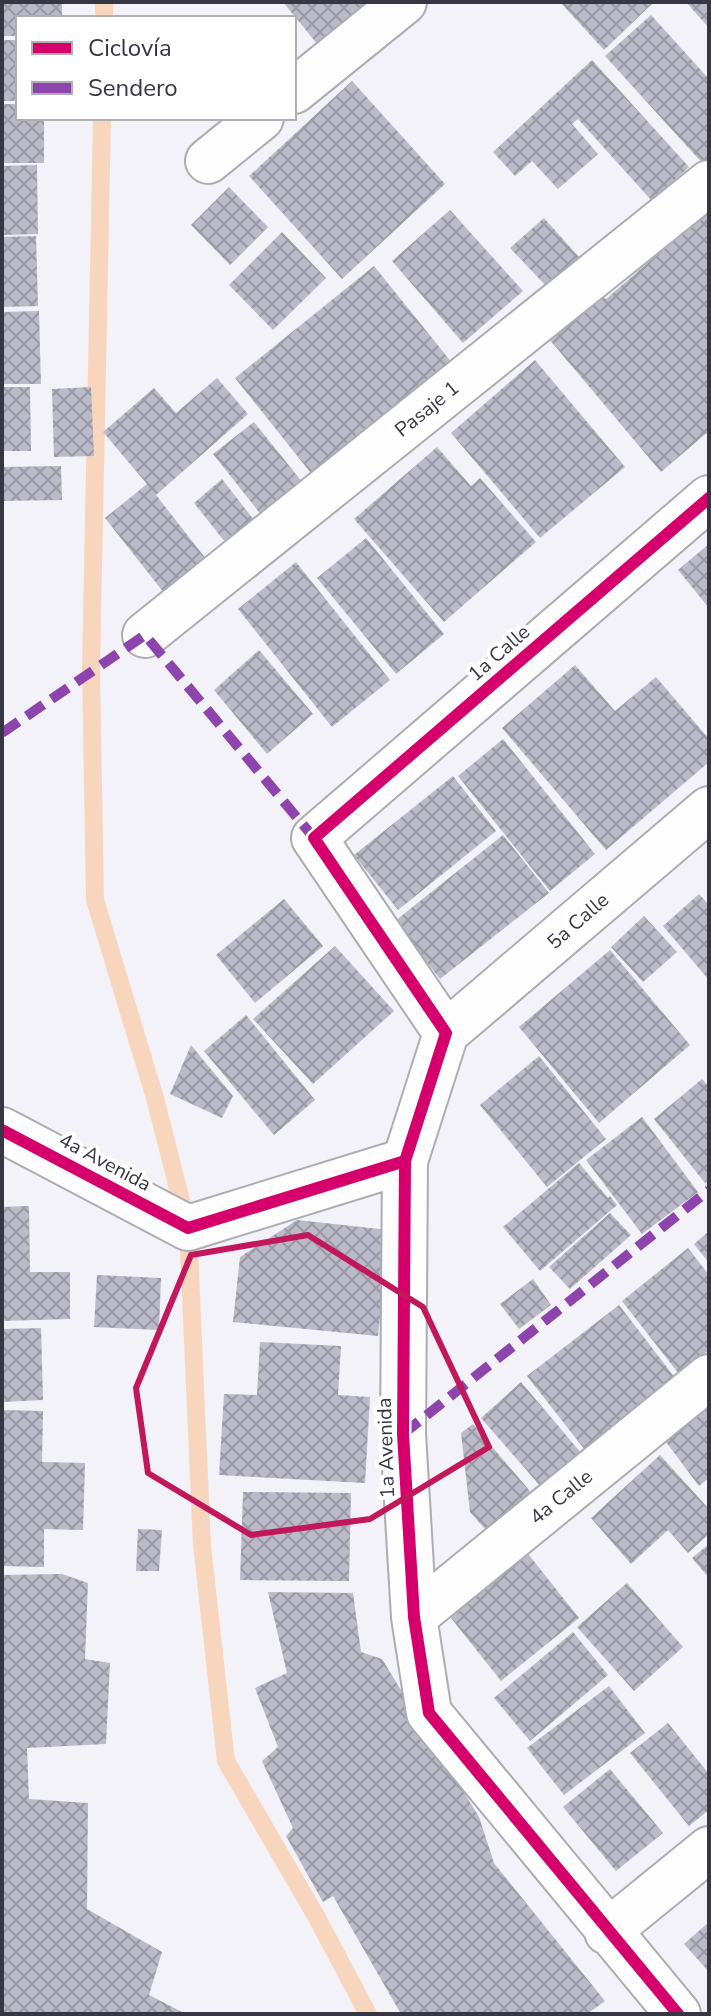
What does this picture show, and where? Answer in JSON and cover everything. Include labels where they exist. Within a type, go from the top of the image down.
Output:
[{"type":"street","points":[[296,89],[404,2]]},
{"type":"street","points":[[208,161],[259,120]]},
{"type":"street","name":"Pasaje 1","points":[[145,635],[709,183]]},
{"type":"street","name":"1a Calle","points":[[446,1033],[314,838],[709,498]]},
{"type":"street","name":"5a Calle","points":[[446,1033],[709,809]]},
{"type":"street","name":"1a Avenida","points":[[446,1033],[405,1161],[403,1434],[414,1617],[429,1713],[607,1932],[678,2014]]},
{"type":"street","name":"4a Avenida","points":[[2,1130],[188,1228],[405,1161]]},
{"type":"street","name":"4a Calle","points":[[414,1617],[709,1377]]},
{"type":"street","points":[[607,1932],[709,1849]]},
{"type":"highlighted area","points":[[308,1235],[423,1307],[489,1447],[370,1519],[251,1535],[148,1473],[136,1388],[191,1255]]},
{"type":"building","points":[[2,2],[62,2],[62,16],[16,16],[16,36],[2,36]]},
{"type":"building","points":[[283,2],[371,2],[318,45]]},
{"type":"building","points":[[560,2],[654,2],[604,50]]},
{"type":"building","points":[[686,2],[709,2],[709,28]]},
{"type":"building","points":[[651,15],[709,79],[709,160],[704,165],[605,56]]},
{"type":"building","points":[[2,40],[16,40],[16,101],[2,101]]},
{"type":"building","points":[[592,60],[689,167],[652,201],[578,119],[572,124],[598,154],[558,189],[532,161],[515,176],[493,152]]},
{"type":"building","points":[[352,81],[445,184],[342,279],[249,176]]},
{"type":"building","points":[[2,104],[16,104],[16,120],[44,120],[44,163],[2,163]]},
{"type":"building","points":[[37,165],[38,234],[2,235],[2,166]]},
{"type":"building","points":[[229,187],[268,227],[230,265],[191,225]]},
{"type":"building","points":[[450,210],[523,291],[463,343],[392,261]]},
{"type":"building","points":[[709,210],[709,431],[661,472],[549,339],[601,295],[606,299]]},
{"type":"building","points":[[544,218],[579,257],[547,287],[510,248]]},
{"type":"building","points":[[282,232],[326,278],[273,330],[229,285]]},
{"type":"building","points":[[36,236],[38,306],[2,307],[2,237]]},
{"type":"building","points":[[374,266],[457,369],[318,482],[235,378]]},
{"type":"building","points":[[39,311],[41,384],[2,384],[2,312]]},
{"type":"building","points":[[535,360],[625,467],[540,538],[451,433]]},
{"type":"building","points":[[217,378],[248,414],[156,495],[210,564],[168,598],[105,518],[147,484],[103,432],[154,388],[176,413]]},
{"type":"building","points":[[2,387],[30,387],[31,451],[2,451]]},
{"type":"building","points":[[91,387],[94,456],[54,457],[52,389]]},
{"type":"building","points":[[254,422],[307,488],[266,521],[213,454]]},
{"type":"building","points":[[437,447],[471,486],[480,478],[536,542],[444,622],[354,519]]},
{"type":"building","points":[[61,466],[62,500],[2,501],[2,467]]},
{"type":"building","points":[[222,479],[257,524],[229,547],[194,503]]},
{"type":"building","points":[[366,538],[444,634],[396,674],[317,578]]},
{"type":"building","points":[[709,544],[709,608],[678,570]]},
{"type":"building","points":[[296,562],[390,680],[332,727],[238,609]]},
{"type":"building","points":[[259,650],[313,714],[267,754],[214,690]]},
{"type":"building","points":[[575,665],[615,711],[656,677],[709,739],[709,762],[606,850],[502,728]]},
{"type":"building","points":[[503,739],[595,854],[550,891],[458,776]]},
{"type":"building","points":[[453,776],[496,831],[398,910],[354,855]]},
{"type":"building","points":[[503,835],[549,893],[440,979],[395,921]]},
{"type":"building","points":[[699,894],[709,905],[709,980],[663,926]]},
{"type":"building","points":[[284,899],[323,946],[255,1003],[216,955]]},
{"type":"building","points":[[644,916],[677,952],[643,982],[611,947]]},
{"type":"building","points":[[335,946],[394,1011],[313,1084],[253,1019]]},
{"type":"building","points":[[610,950],[690,1045],[599,1123],[519,1027]]},
{"type":"building","points":[[246,1015],[315,1100],[274,1135],[204,1051]]},
{"type":"building","points":[[191,1045],[233,1096],[222,1118],[170,1094]]},
{"type":"building","points":[[539,1056],[606,1139],[547,1187],[480,1105]]},
{"type":"building","points":[[702,1079],[709,1087],[709,1180],[705,1183],[654,1119]]},
{"type":"building","points":[[642,1117],[698,1192],[642,1234],[586,1160]]},
{"type":"building","points":[[579,1163],[617,1205],[540,1271],[503,1227]]},
{"type":"building","points":[[29,1206],[30,1272],[70,1272],[70,1319],[2,1321],[2,1207]]},
{"type":"building","points":[[610,1213],[631,1235],[570,1289],[549,1267]]},
{"type":"building","points":[[297,1220],[389,1230],[378,1336],[233,1322],[240,1257]]},
{"type":"building","points":[[709,1231],[709,1263],[694,1244]]},
{"type":"building","points":[[688,1248],[709,1275],[709,1350],[679,1374],[622,1301]]},
{"type":"building","points":[[97,1275],[161,1278],[159,1330],[94,1327]]},
{"type":"building","points":[[533,1279],[551,1305],[519,1329],[500,1304]]},
{"type":"building","points":[[619,1305],[676,1379],[585,1450],[527,1376]]},
{"type":"building","points":[[41,1328],[43,1400],[2,1402],[2,1329]]},
{"type":"building","points":[[260,1342],[341,1346],[338,1395],[370,1397],[365,1483],[219,1475],[224,1394],[257,1395]]},
{"type":"building","points":[[521,1382],[582,1454],[542,1488],[481,1418]]},
{"type":"building","points":[[709,1403],[709,1478],[699,1486],[663,1438]]},
{"type":"building","points":[[2,1410],[43,1411],[42,1462],[85,1463],[83,1530],[44,1529],[44,1567],[2,1566]]},
{"type":"building","points":[[473,1424],[534,1496],[491,1536],[470,1512],[461,1433]]},
{"type":"building","points":[[660,1455],[709,1509],[709,1534],[688,1553],[668,1530],[631,1564],[591,1518]]},
{"type":"building","points":[[243,1492],[351,1493],[349,1581],[240,1580]]},
{"type":"building","points":[[138,1529],[162,1530],[159,1571],[136,1571]]},
{"type":"building","points":[[709,1544],[709,1578],[692,1558]]},
{"type":"building","points":[[525,1550],[579,1618],[501,1681],[447,1613]]},
{"type":"building","points":[[62,1574],[88,1583],[85,1659],[110,1663],[106,1744],[27,1748],[29,1799],[88,1803],[87,1909],[162,1952],[149,1995],[186,2014],[2,2014],[2,1575]]},
{"type":"building","points":[[627,1583],[683,1647],[634,1691],[577,1627]]},
{"type":"building","points":[[268,1592],[353,1593],[361,1652],[382,1659],[479,1817],[494,1863],[605,2001],[587,2014],[401,2014],[333,1896],[323,1902],[286,1836],[293,1828],[262,1761],[278,1747],[255,1688],[287,1673]]},
{"type":"building","points":[[573,1632],[608,1675],[530,1741],[494,1698]]},
{"type":"building","points":[[609,1686],[645,1733],[564,1795],[527,1748]]},
{"type":"building","points":[[668,1723],[709,1774],[709,1810],[689,1826],[630,1753]]},
{"type":"building","points":[[610,1769],[663,1833],[616,1871],[563,1807]]},
{"type":"building","points":[[709,1922],[709,1972],[684,1944]]},
{"type":"waterway","points":[[104,2],[104,16]]},
{"type":"waterway","points":[[102,120],[91,669],[95,900],[155,1098],[188,1228],[202,1545],[226,1761],[316,1916],[368,2014]]},
{"type":"marked path","points":[[2,733],[145,635],[314,838]]},
{"type":"marked path","points":[[403,1434],[709,1190]]},
{"type":"cycle path","points":[[678,2014],[429,1713],[414,1617],[403,1434],[405,1161],[446,1033],[314,838],[709,498]]},
{"type":"cycle path","points":[[2,1130],[188,1228],[405,1161]]}]
